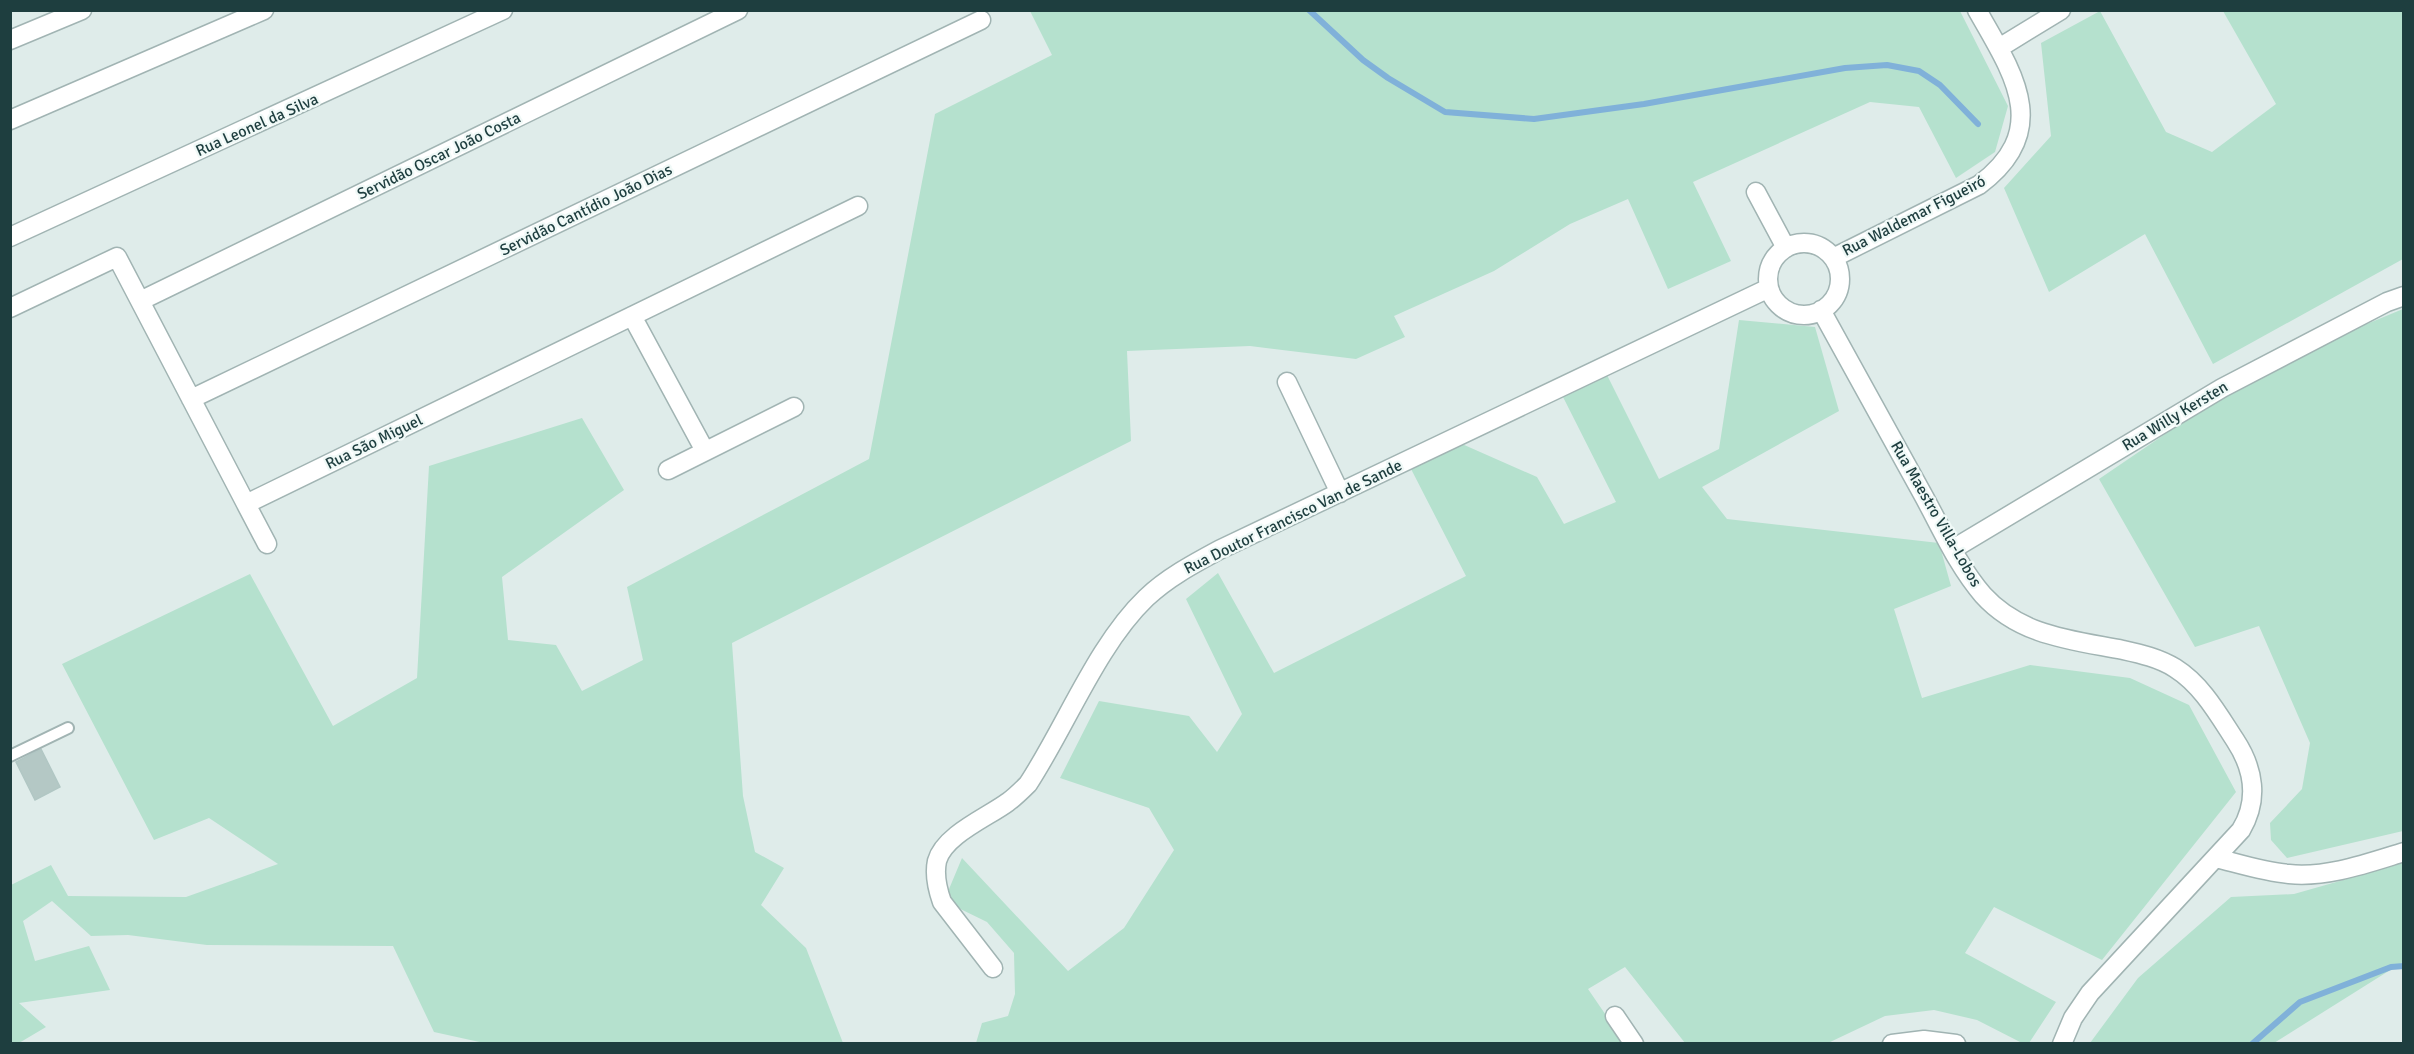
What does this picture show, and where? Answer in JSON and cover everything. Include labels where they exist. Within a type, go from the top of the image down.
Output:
[{"type":"street","points":[[10,40],[82,10]]},
{"type":"street","points":[[10,120],[264,10]]},
{"type":"street","name":"Rua Leonel da Silva","points":[[10,237],[503,10]]},
{"type":"street","name":"Servidão Oscar João Costa","points":[[140,301],[738,10]]},
{"type":"street","name":"Rua Waldemar Figueiró","points":[[1833,258],[1979,185],[1993,175],[2007,160],[2017,141],[2021,121],[2017,87],[1999,48],[1977,10]]},
{"type":"street","points":[[1999,48],[2061,10]]},
{"type":"street","name":"Servidão Cantídio João Dias","points":[[191,399],[981,20]]},
{"type":"street","points":[[1756,192],[1786,248]]},
{"type":"street","name":"Rua São Miguel","points":[[246,504],[858,206]]},
{"type":"street","points":[[1806,243],[1826,250],[1833,258],[1839,269],[1840,281],[1837,292],[1830,303],[1821,310],[1811,314],[1790,312],[1774,298],[1769,288],[1768,277],[1777,255],[1786,248],[1806,243]]},
{"type":"street","points":[[10,308],[117,257],[267,544]]},
{"type":"street","name":"Rua Doutor Francisco Van de Sande","points":[[993,968],[942,902],[937,889],[938,859],[945,847],[959,834],[1009,801],[1028,784],[1112,638],[1146,597],[1191,565],[1769,288]]},
{"type":"street","name":"Rua Willy Kersten","points":[[1953,549],[2222,388],[2386,302],[2403,296]]},
{"type":"street","name":"Rua Maestro Villa-Lobos","points":[[1821,310],[1953,549],[1983,595],[2014,621],[2031,630],[2152,657],[2174,667],[2206,696],[2240,747],[2249,766],[2253,804],[2247,819],[2216,858],[2090,993],[2073,1018],[2062,1044]]},
{"type":"street","points":[[632,316],[705,451]]},
{"type":"street","points":[[1287,382],[1340,492]]},
{"type":"street","points":[[668,470],[794,406]]},
{"type":"street","points":[[2216,858],[2291,875],[2320,873],[2355,866],[2403,852]]},
{"type":"street","points":[[1615,1016],[1634,1044]]},
{"type":"street","points":[[1893,1044],[1924,1040],[1956,1044]]},
{"type":"lane","points":[[10,756],[68,728]]},
{"type":"green space","points":[[1030,11],[1960,11],[2008,106],[1995,152],[1956,178],[1919,107],[1870,102],[1693,182],[1731,261],[1668,289],[1628,199],[1570,224],[1494,271],[1394,316],[1405,337],[1356,359],[1250,346],[1127,351],[1131,441],[732,643],[743,796],[755,852],[784,868],[761,905],[806,948],[843,1043],[484,1043],[434,1032],[393,946],[207,945],[128,935],[91,936],[52,901],[23,921],[35,961],[89,946],[110,990],[19,1003],[46,1027],[19,1043],[11,1043],[11,885],[51,865],[68,896],[186,897],[278,864],[209,818],[154,840],[62,664],[250,574],[333,726],[417,678],[429,466],[582,418],[624,490],[502,577],[508,640],[556,645],[582,691],[643,660],[627,587],[869,459],[935,114],[1052,55]]},
{"type":"green space","points":[[2100,11],[2166,132],[2212,152],[2276,104],[2223,11],[2403,11],[2403,259],[2213,364],[2145,234],[2049,292],[2004,188],[2051,136],[2041,43]]},
{"type":"green space","points":[[2403,309],[2403,831],[2287,858],[2271,840],[2270,823],[2302,789],[2310,743],[2259,626],[2195,647],[2099,479],[2221,396],[2345,333]]},
{"type":"green space","points":[[1739,320],[1815,327],[1839,411],[1702,487],[1727,519],[1939,543],[1951,586],[1894,609],[1922,698],[2030,665],[2130,678],[2189,705],[2236,792],[2102,960],[1994,907],[1965,953],[2056,1002],[2029,1043],[2022,1043],[1977,1020],[1934,1010],[1885,1016],[1828,1043],[1685,1043],[1625,967],[1588,989],[1625,1043],[976,1043],[982,1023],[1008,1016],[1015,994],[1014,953],[987,922],[944,901],[962,858],[1068,971],[1124,928],[1174,850],[1149,808],[1060,778],[1099,701],[1189,716],[1217,752],[1242,714],[1186,599],[1218,573],[1274,673],[1466,576],[1410,467],[1462,444],[1537,477],[1564,524],[1616,502],[1562,395],[1606,373],[1659,479],[1719,449]]},
{"type":"green space","points":[[2403,863],[2403,962],[2274,1043],[2090,1043],[2138,978],[2231,897],[2294,894]]},
{"type":"building","points":[[41,749],[60,787],[35,800],[16,762]]},
{"type":"waterway","points":[[1309,10],[1363,60],[1388,78],[1445,112],[1534,119],[1644,104],[1845,68],[1887,65],[1919,71],[1940,85],[1978,124]]},
{"type":"waterway","points":[[2252,1044],[2300,1002],[2391,967],[2404,966]]}]
